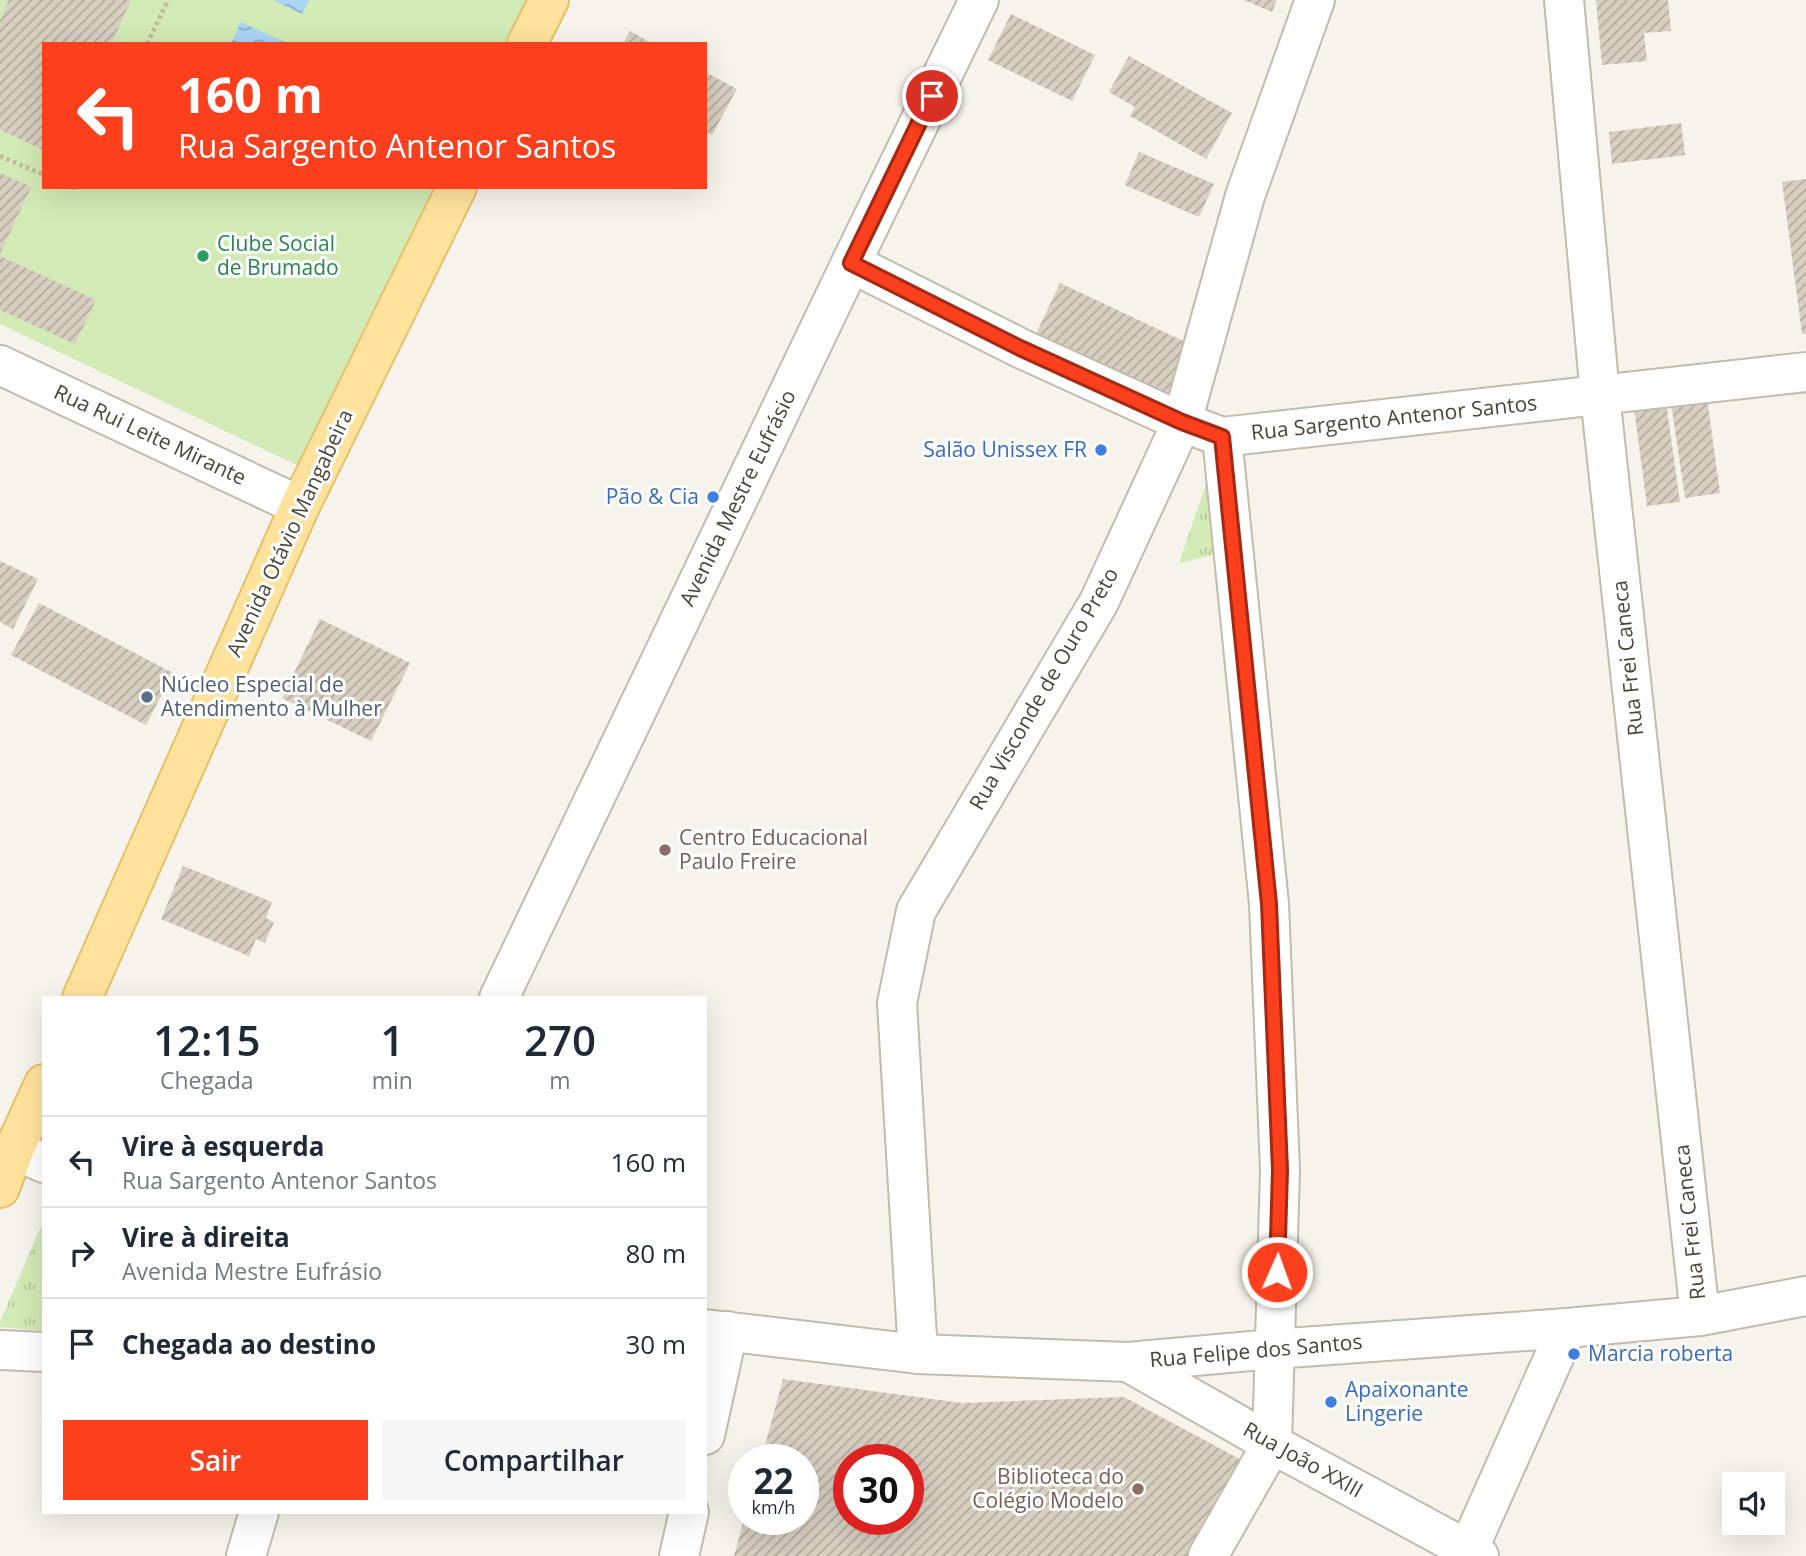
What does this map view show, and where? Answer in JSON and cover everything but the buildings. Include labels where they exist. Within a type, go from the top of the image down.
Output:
[{"type":"main road","points":[[528,42],[549,0]]},
{"type":"main road","name":"Avenida Otávio Mangabeira","points":[[83,996],[300,506],[456,189]]},
{"type":"main road","points":[[0,1188],[29,1156],[42,1094]]},
{"type":"street","name":"Avenida Mestre Eufrásio","points":[[500,996],[979,0]]},
{"type":"street","name":"Rua Visconde de Ouro Preto","points":[[918,1354],[897,1003],[916,911],[1098,602],[1182,422],[1245,196],[1315,0]]},
{"type":"street","name":"Rua Frei Caneca","points":[[1564,0],[1600,395],[1700,1316]]},
{"type":"street","name":"Rua Sargento Antenor Santos","points":[[851,263],[1020,348],[1182,422],[1222,437],[1806,372]]},
{"type":"street","name":"Rua Rui Leite Mirante","points":[[0,365],[300,506]]},
{"type":"street","points":[[1208,1556],[1272,1444],[1280,1170],[1269,904],[1222,437]]},
{"type":"street","name":"Rua Felipe dos Santos","points":[[717,1330],[918,1354],[1128,1362],[1700,1316],[1804,1297]]},
{"type":"street","points":[[1474,1553],[1567,1328]]},
{"type":"street","points":[[707,1418],[717,1330]]},
{"type":"street","points":[[0,1350],[42,1352]]},
{"type":"street","name":"Rua João XXIII","points":[[1128,1362],[1272,1444],[1474,1553]]},
{"type":"street","points":[[246,1556],[258,1514]]},
{"type":"street","points":[[679,1556],[689,1514]]},
{"type":"path","points":[[148,42],[168,0]]},
{"type":"path","points":[[0,156],[42,174]]},
{"type":"green space","name":"Clube Social de Brumado","points":[[0,0],[529,0],[509,42],[42,42],[42,189],[438,189],[303,468],[0,324]]},
{"type":"green space","points":[[1213,463],[1230,551],[1179,563]]},
{"type":"green space","points":[[42,1224],[42,1331],[0,1327]]},
{"type":"water","points":[[273,0],[309,0],[302,14]]},
{"type":"water","points":[[241,22],[285,42],[232,42]]},
{"type":"place","name":"Clube Social de Brumado","points":[[203,256]]},
{"type":"place","name":"Salão Unissex FR","points":[[1101,450]]},
{"type":"place","name":"Pão & Cia","points":[[713,497]]},
{"type":"place","name":"Núcleo Especial de Atendimento à Mulher","points":[[147,697]]},
{"type":"place","name":"Centro Educacional Paulo Freire","points":[[665,850]]},
{"type":"place","name":"Marcia roberta","points":[[1574,1354]]},
{"type":"place","name":"Apaixonante Lingerie","points":[[1331,1402]]},
{"type":"place","name":"Biblioteca do Colégio Modelo","points":[[1138,1489]]},
{"type":"route","points":[[932,96],[851,263],[1020,348],[1182,422],[1222,437],[1269,904],[1280,1170],[1277,1272]]}]
